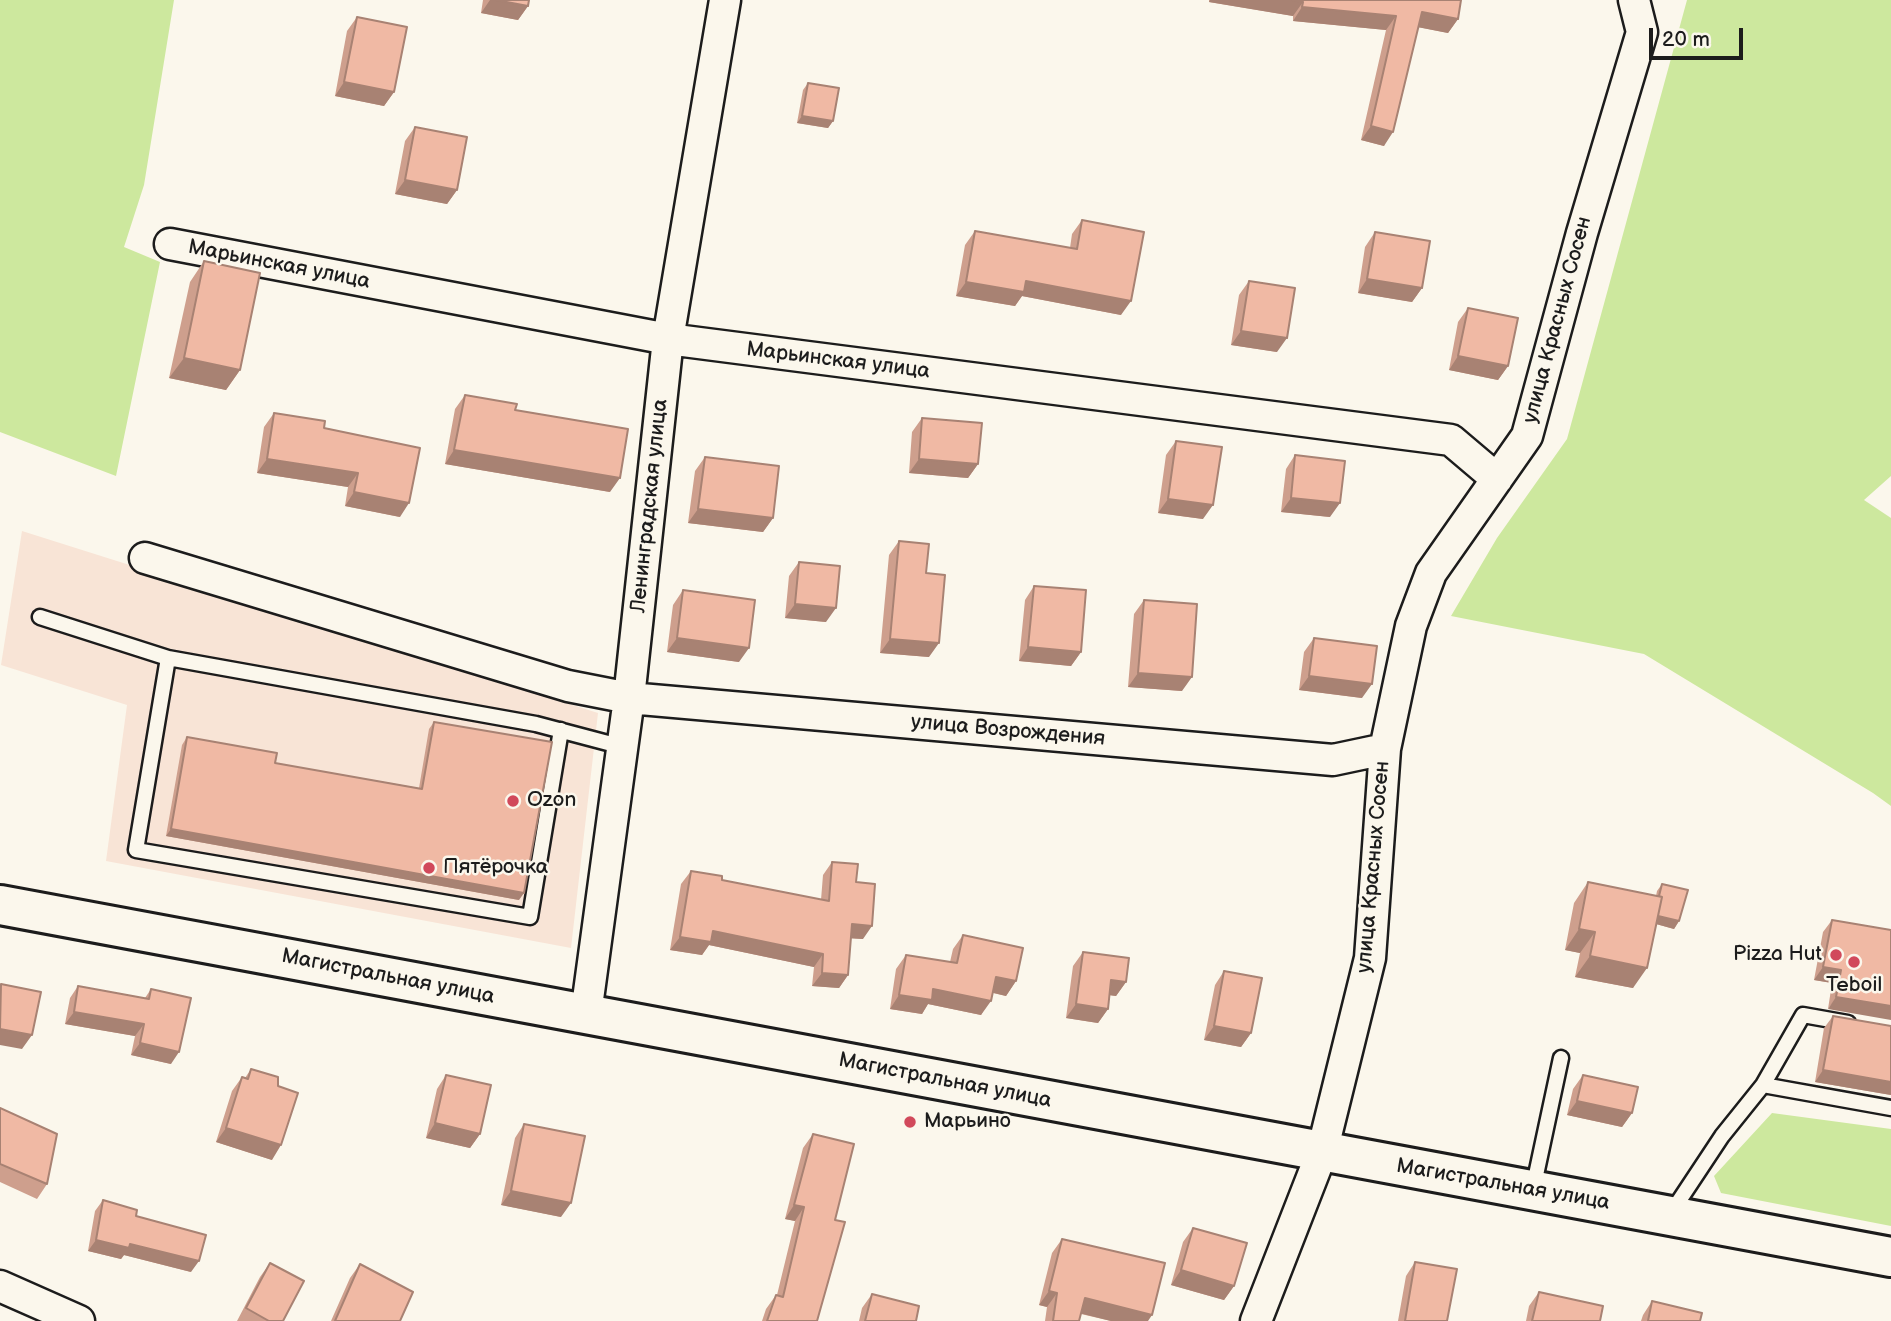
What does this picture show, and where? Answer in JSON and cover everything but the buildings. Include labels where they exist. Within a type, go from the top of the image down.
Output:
[{"type":"main road","name":"Магистральная улица","points":[[0,905],[1891,1257]]},
{"type":"street","name":"Ленинградская улица","points":[[586,1014],[629,698],[668,339],[725,0]]},
{"type":"street","name":"улица Красных Сосен","points":[[1256,1321],[1322,1152],[1370,958],[1385,749],[1411,625],[1431,573],[1527,436],[1582,233],[1642,32],[1634,0]]},
{"type":"street","name":"Марьинская улица","points":[[170,244],[668,339],[1451,440],[1497,479]]},
{"type":"street","name":"улица Возрождения","points":[[145,558],[568,686],[629,698],[1333,760],[1385,749]]},
{"type":"street","points":[[0,1286],[79,1321]]},
{"type":"lane","points":[[40,617],[168,658],[536,724],[622,747]]},
{"type":"lane","points":[[168,658],[136,850],[530,917],[561,730]]},
{"type":"lane","points":[[1669,1216],[1722,1136],[1763,1085],[1803,1015],[1866,1026]]},
{"type":"lane","points":[[1532,1191],[1561,1058]]},
{"type":"lane","points":[[1763,1085],[1891,1108]]},
{"type":"shaded area","points":[[22,531],[598,713],[571,948],[106,861],[127,705],[1,665]]},
{"type":"green space","points":[[0,0],[174,0],[144,185],[124,247],[160,262],[116,476],[0,432]]},
{"type":"green space","points":[[1687,0],[1891,0],[1891,476],[1864,500],[1891,518],[1891,806],[1644,654],[1451,616],[1497,538],[1567,439]]},
{"type":"green space","points":[[1772,1113],[1891,1129],[1891,1226],[1721,1193],[1714,1176]]},
{"type":"place","name":"Ozon","points":[[513,801]]},
{"type":"place","name":"Пятёрочка","points":[[429,868]]},
{"type":"place","name":"Pizza Hut","points":[[1836,955]]},
{"type":"place","name":"Teboil","points":[[1854,962]]},
{"type":"place","name":"Марьино","points":[[910,1122]]}]
